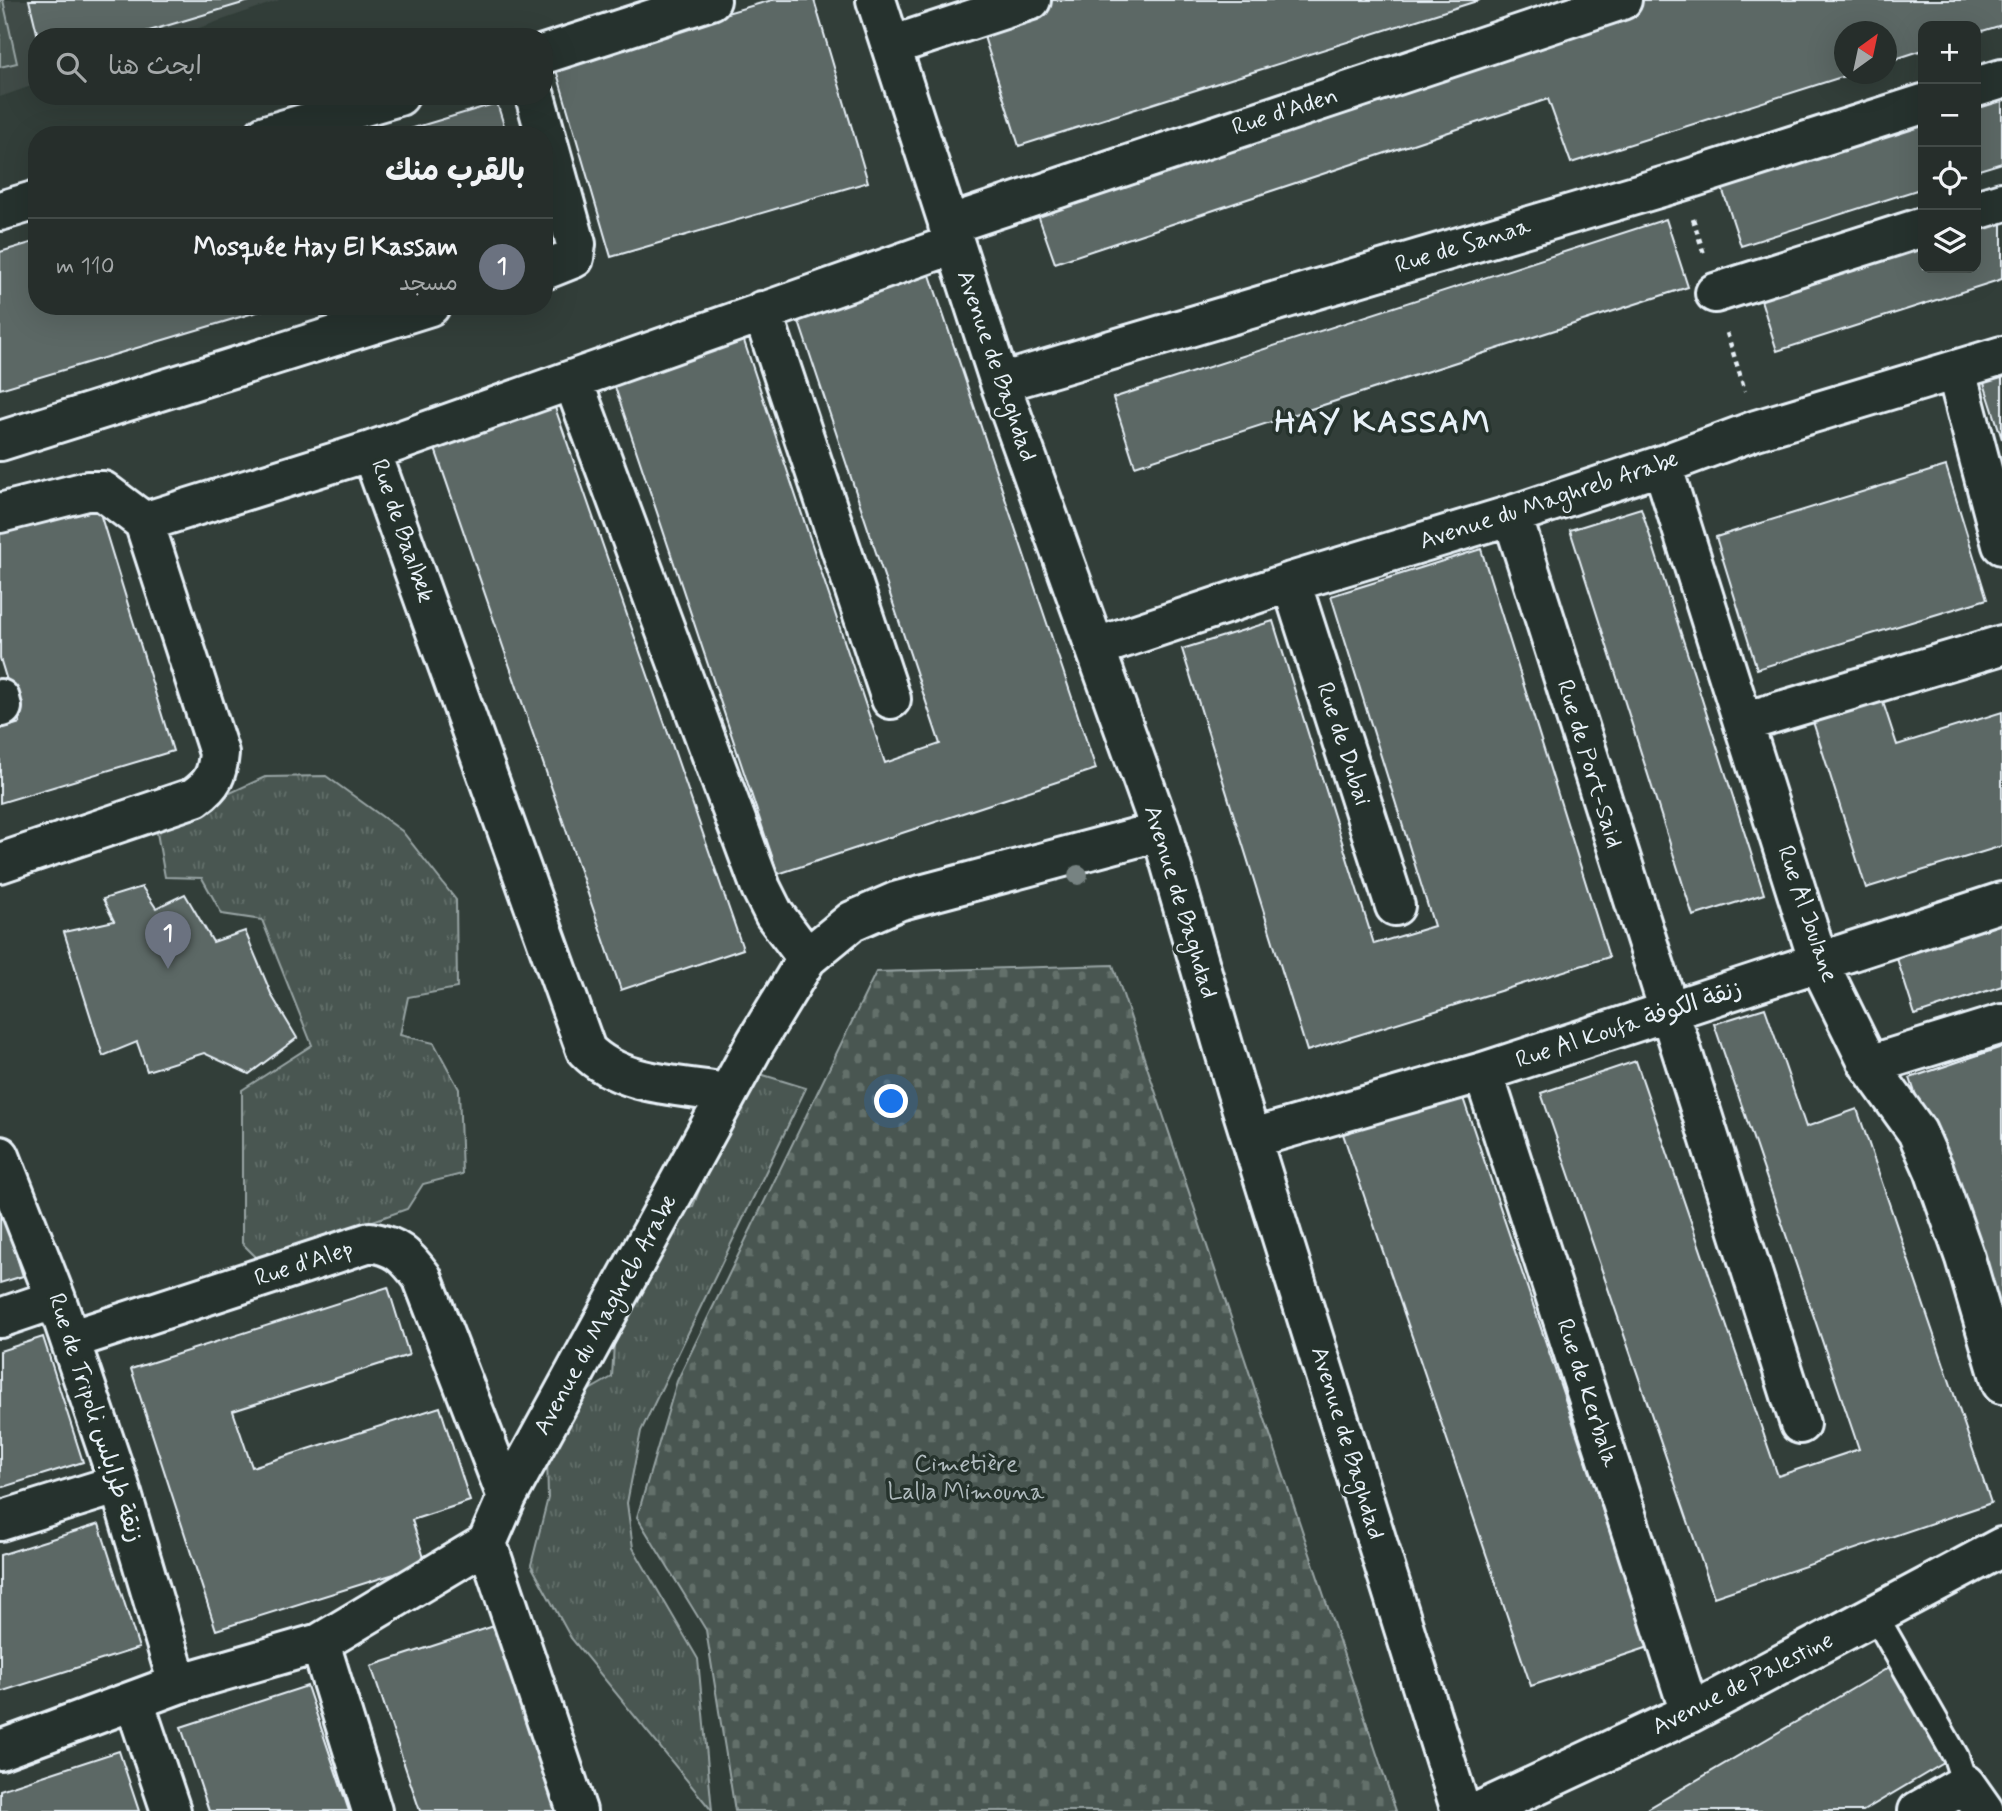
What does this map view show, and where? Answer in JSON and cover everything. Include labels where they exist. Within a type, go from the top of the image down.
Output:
[{"type":"street","points":[[553,51],[711,0]]},
{"type":"street","name":"Avenue de Baghdad","points":[[876,0],[1000,383],[1161,831],[1236,1090],[1461,1811]]},
{"type":"street","points":[[891,46],[1031,0]]},
{"type":"street","name":"Rue d'Aden","points":[[951,234],[1622,0]]},
{"type":"street","points":[[1981,85],[2002,79]]},
{"type":"street","points":[[296,126],[368,105]]},
{"type":"street","points":[[537,105],[543,126]]},
{"type":"street","name":"Rue de Sanaa","points":[[1000,383],[1682,181],[1918,106]]},
{"type":"street","points":[[553,161],[576,244],[574,258],[553,266]]},
{"type":"street","points":[[1981,208],[2002,202]]},
{"type":"street","points":[[0,211],[28,203]]},
{"type":"street","points":[[1715,293],[1918,229]]},
{"type":"street","name":"Rue de Baalbek","points":[[728,1093],[618,1074],[600,1065],[586,1050],[371,451],[573,381],[762,311],[951,234]]},
{"type":"street","points":[[762,311],[891,699]]},
{"type":"street","points":[[0,441],[401,315]]},
{"type":"street","name":"Avenue du Maghreb Arabe","points":[[1097,647],[1291,582],[1662,466],[1756,430],[2002,356]]},
{"type":"street","points":[[1956,371],[2002,545]]},
{"type":"street","points":[[573,381],[761,888],[774,914],[807,958]]},
{"type":"street","points":[[144,522],[371,451]]},
{"type":"street","name":"Rue Al Joulane","points":[[1662,466],[1819,963],[1869,1065],[1917,1132],[1934,1170],[1965,1258],[2002,1384]]},
{"type":"street","points":[[0,513],[87,491],[103,491],[144,522],[219,753],[218,771],[211,785],[195,797],[0,863]]},
{"type":"street","name":"Rue de Port-Said","points":[[1512,515],[1667,1012],[1800,1424]]},
{"type":"street","name":"Rue de Dubai","points":[[1291,582],[1395,906]]},
{"type":"street","points":[[1744,722],[2002,645]]},
{"type":"street","name":"Avenue du Maghreb Arabe","points":[[487,1543],[507,1497],[728,1093],[807,958],[852,921],[898,901],[1161,831]]},
{"type":"street","name":"Rue Al Koufa زنقة الكوفة","points":[[1253,1138],[1483,1072],[2002,902]]},
{"type":"street","points":[[1869,1065],[2002,1024]]},
{"type":"street","name":"Rue de Kerbala","points":[[1483,1072],[1690,1713]]},
{"type":"street","name":"Rue de Tripoli زنقة طرابلس","points":[[0,1156],[56,1300],[119,1484],[178,1684]]},
{"type":"street","name":"Rue d'Alep","points":[[70,1340],[370,1242],[391,1245],[405,1255],[422,1277],[507,1497]]},
{"type":"street","points":[[0,1318],[56,1300]]},
{"type":"street","points":[[0,1521],[119,1484]]},
{"type":"street","points":[[0,1749],[178,1684],[320,1643],[487,1543],[577,1811]]},
{"type":"street","name":"Avenue de Palestine","points":[[1480,1811],[1690,1713],[2002,1547]]},
{"type":"street","points":[[320,1643],[372,1811]]},
{"type":"street","points":[[134,1701],[171,1811]]},
{"type":"street","points":[[1919,1811],[1974,1798]]},
{"type":"lane","points":[[1875,1615],[1956,1757],[1974,1798]]},
{"type":"shaded area","points":[[0,0],[280,0],[199,28],[28,28],[28,87],[0,97]]},
{"type":"green space","points":[[0,0],[3,0],[17,63],[0,67]]},
{"type":"green space","points":[[326,776],[402,831],[456,900],[457,988],[408,997],[400,1035],[434,1043],[459,1089],[462,1174],[423,1184],[407,1209],[260,1261],[242,1243],[242,1090],[312,1045],[262,920],[222,914],[202,878],[165,877],[156,827],[265,777]]},
{"type":"green space","name":"Cimetière Lalla Mimouna","points":[[1113,965],[1396,1811],[735,1811],[706,1630],[637,1517],[677,1381],[876,972]]},
{"type":"green space","points":[[747,1070],[806,1088],[641,1431],[627,1503],[633,1548],[698,1659],[712,1811],[571,1638],[531,1565],[548,1498],[547,1454],[579,1396],[612,1377],[617,1293],[673,1220],[693,1206]]},
{"type":"building","points":[[29,0],[253,0],[159,28],[36,28]]},
{"type":"building","points":[[772,0],[814,0],[868,182],[611,257],[554,63]]},
{"type":"building","points":[[1045,0],[1480,0],[1019,146],[979,21]]},
{"type":"building","points":[[1636,0],[2002,0],[2002,25],[1981,31],[1981,21],[1918,21],[1918,52],[1897,58],[1897,21],[1834,21],[1834,79],[1571,163],[1548,99],[1055,263],[1032,198]]},
{"type":"building","points":[[2002,88],[2002,163],[1981,169],[1981,147],[1981,95]]},
{"type":"building","points":[[498,105],[504,126],[420,126]]},
{"type":"building","points":[[1918,116],[1918,190],[1741,246],[1719,179]]},
{"type":"building","points":[[2002,205],[2002,279],[1777,351],[1756,284],[1918,232],[1918,273],[1981,273],[1981,211]]},
{"type":"building","points":[[1666,219],[1688,287],[1135,466],[1113,398]]},
{"type":"building","points":[[28,244],[28,315],[247,315],[0,389],[0,252]]},
{"type":"building","points":[[928,269],[1096,769],[778,874],[611,375],[741,332],[885,763],[940,744],[796,313]]},
{"type":"building","points":[[2002,367],[2002,439],[1981,374]]},
{"type":"building","points":[[551,396],[743,949],[621,990],[431,437]]},
{"type":"building","points":[[1946,466],[1987,599],[1757,669],[1716,537]]},
{"type":"building","points":[[95,497],[173,751],[0,803],[0,729],[20,723],[0,658],[0,526]]},
{"type":"building","points":[[1641,508],[1764,894],[1693,916],[1570,530]]},
{"type":"building","points":[[1481,549],[1609,957],[1307,1051],[1182,649],[1273,621],[1374,944],[1434,926],[1331,596]]},
{"type":"building","points":[[1877,684],[1897,745],[2002,712],[2002,846],[1866,888],[1808,706]]},
{"type":"building","points":[[142,887],[156,908],[185,894],[213,942],[245,931],[272,996],[297,1038],[249,1074],[204,1053],[147,1071],[137,1042],[103,1056],[64,932],[114,921],[103,899]]},
{"type":"building","points":[[2002,907],[2002,986],[1915,1015],[1892,943]]},
{"type":"building","points":[[1765,1008],[1806,1127],[1857,1109],[1991,1503],[1714,1597],[1541,1093],[1636,1061],[1778,1476],[1859,1449],[1714,1024]]},
{"type":"building","points":[[2002,1047],[2002,1348],[1910,1078]]},
{"type":"building","points":[[1462,1095],[1649,1647],[1531,1686],[1343,1134]]},
{"type":"building","points":[[0,1205],[23,1276],[0,1283]]},
{"type":"building","points":[[388,1287],[409,1355],[233,1411],[252,1467],[440,1407],[470,1501],[412,1520],[426,1564],[216,1630],[131,1369]]},
{"type":"building","points":[[43,1337],[83,1462],[0,1488],[0,1351]]},
{"type":"building","points":[[99,1524],[139,1648],[0,1692],[0,1555]]},
{"type":"building","points":[[497,1625],[559,1811],[420,1811],[371,1666]]},
{"type":"building","points":[[1893,1665],[1949,1760],[1863,1811],[1644,1811]]},
{"type":"building","points":[[307,1686],[349,1811],[209,1811],[181,1727]]},
{"type":"building","points":[[119,1751],[139,1811],[0,1811],[0,1790]]},
{"type":"place","name":"Mosquée Hay El Kassam","points":[[168,969]]},
{"type":"district","name":"HAY KASSAM","points":[[1383,423]]}]
